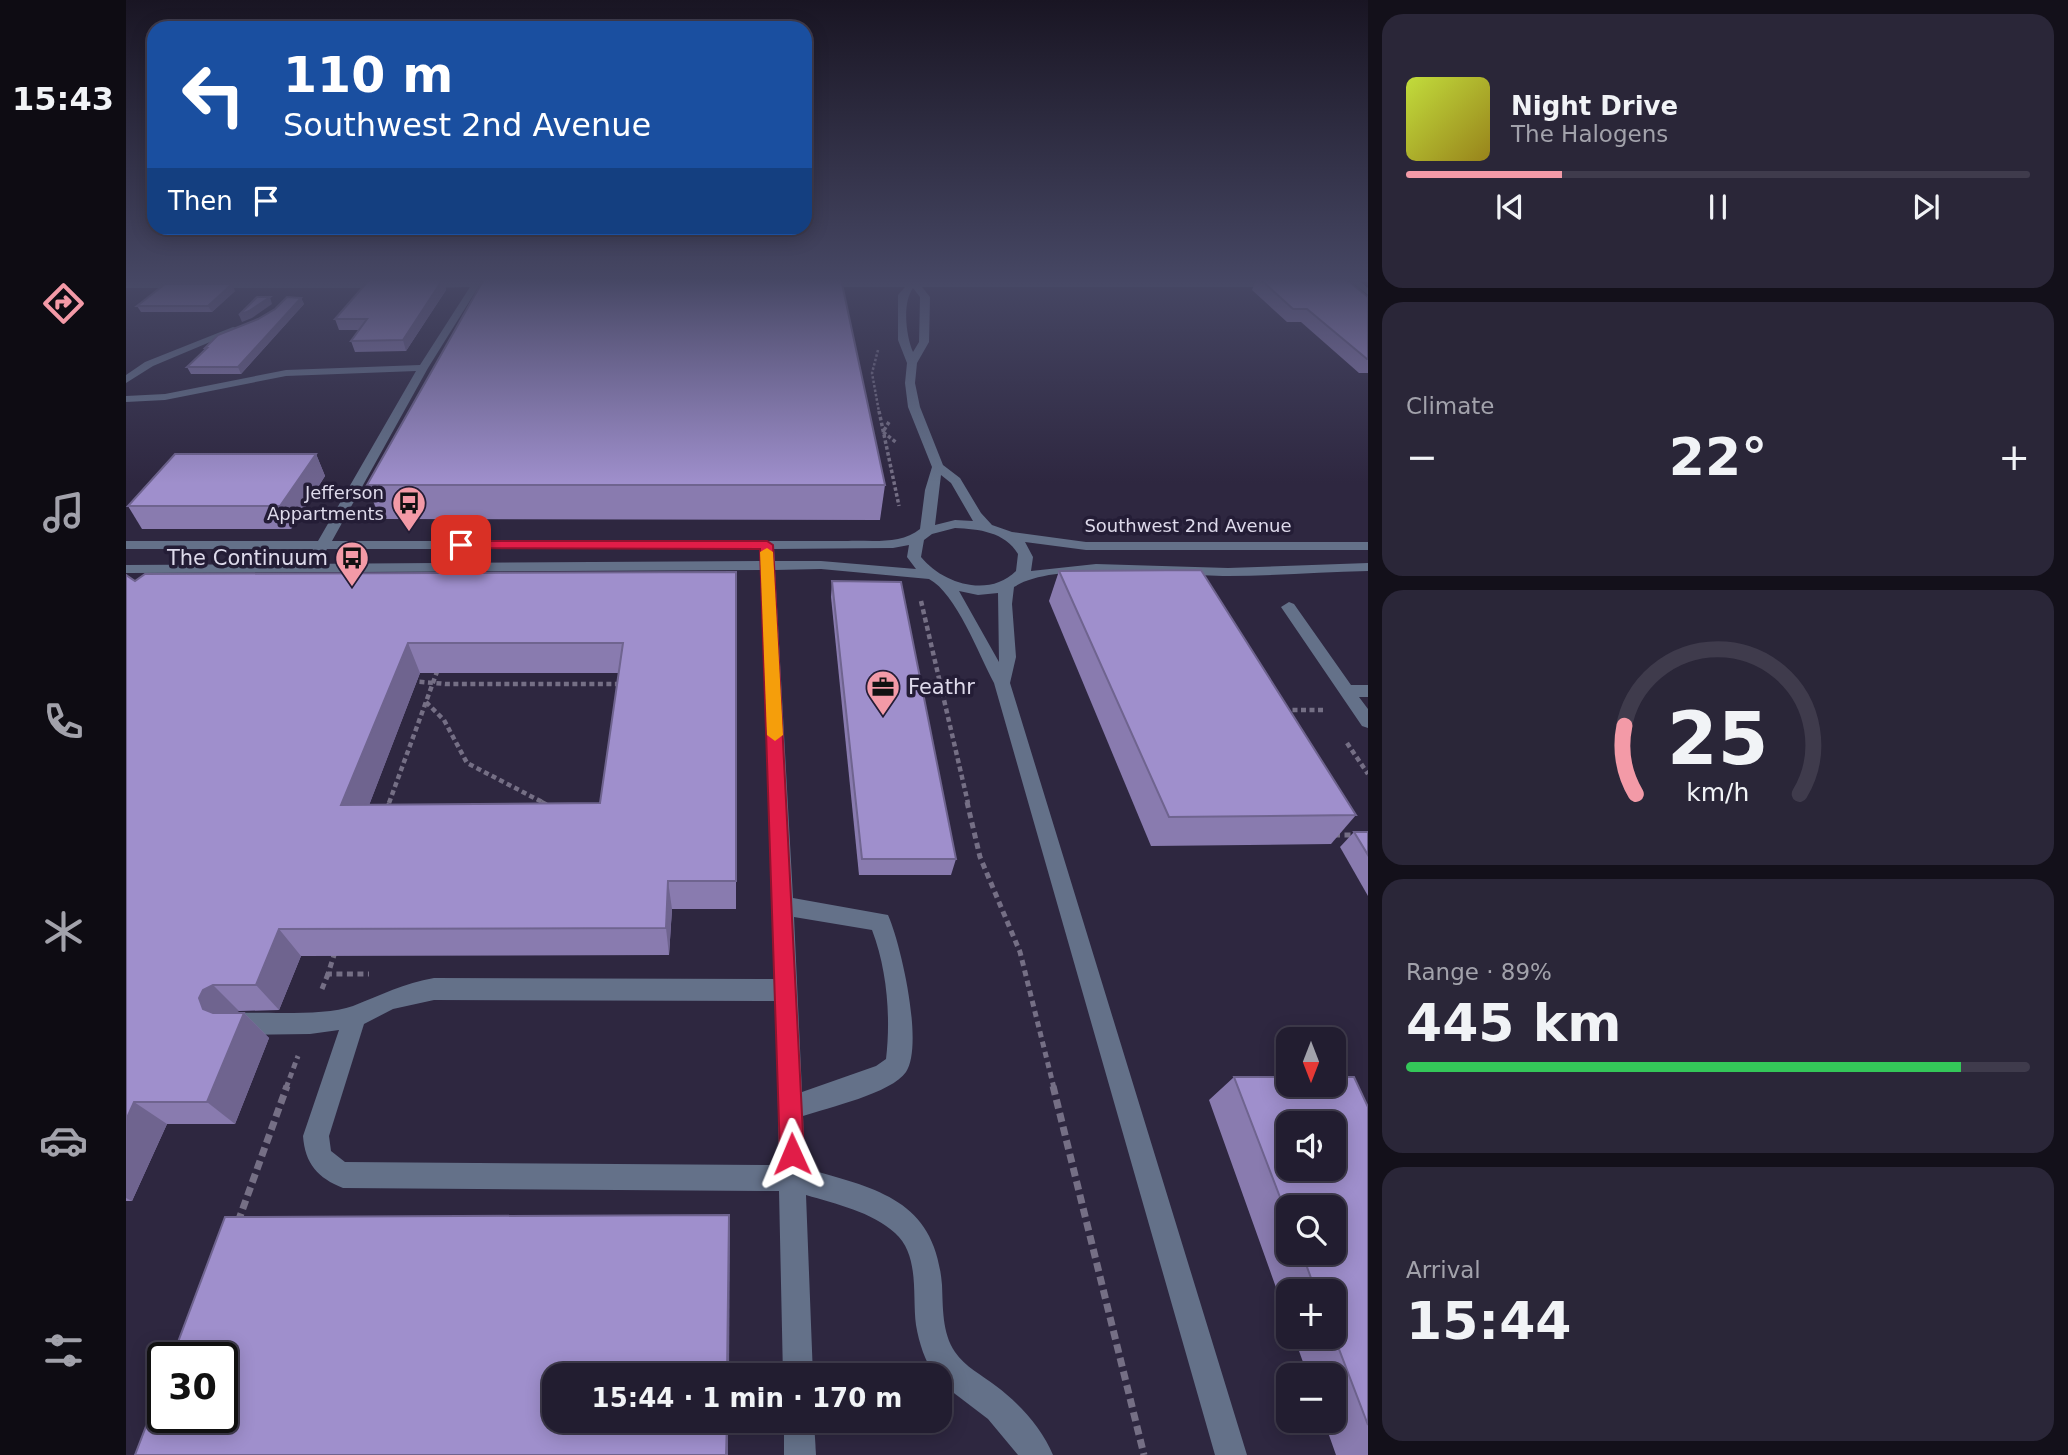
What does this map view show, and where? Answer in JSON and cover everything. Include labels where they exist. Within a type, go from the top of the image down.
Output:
[{"type":"street","points":[[129,374],[192,347]]},
{"type":"street","points":[[309,568],[437,347]]},
{"type":"street","points":[[905,347],[912,363],[914,407],[937,467],[956,481],[975,515],[987,527]]},
{"type":"street","points":[[912,363],[921,347]]},
{"type":"street","points":[[126,399],[165,397],[286,373],[424,368]]},
{"type":"street","points":[[929,575],[914,557],[931,510],[931,479],[937,467]]},
{"type":"street","points":[[126,545],[893,544],[955,524],[987,527]]},
{"type":"street","name":"Southwest 2nd Avenue","points":[[987,527],[1008,536],[1086,546],[1368,546]]},
{"type":"street","points":[[1002,683],[1008,656],[1004,604],[1013,582],[1025,570],[1027,561],[1024,551],[1008,536]]},
{"type":"street","points":[[767,545],[787,990],[798,1363]]},
{"type":"street","points":[[1338,546],[1362,567],[1368,582]]},
{"type":"street","points":[[126,569],[176,574],[309,568],[821,565],[929,575],[946,583],[976,589],[1013,582],[1038,573],[1100,569],[1228,572],[1362,567]]},
{"type":"street","points":[[946,583],[1002,683],[1231,1455]]},
{"type":"street","points":[[1289,607],[1368,722]]},
{"type":"street","points":[[1346,691],[1368,691]]},
{"type":"street","points":[[782,904],[806,912],[862,917],[880,922],[888,940],[901,1041],[897,1065],[883,1076],[791,1108]]},
{"type":"street","points":[[240,1024],[301,1023],[355,1017],[381,1001],[406,993],[434,989],[787,990]]},
{"type":"street","points":[[355,1017],[316,1136],[317,1155],[328,1167],[343,1175],[792,1178],[845,1193],[894,1215],[913,1230],[923,1254],[931,1332],[942,1360],[960,1380],[1009,1418],[1037,1455]]},
{"type":"street","points":[[799,1433],[800,1455]]},
{"type":"path","points":[[878,347],[872,373],[900,509]]},
{"type":"path","points":[[915,593],[921,601],[980,857],[1020,952],[1144,1455]]},
{"type":"path","points":[[383,820],[442,656]]},
{"type":"path","points":[[408,681],[446,684],[632,684]]},
{"type":"path","points":[[426,702],[444,720],[467,763],[561,813]]},
{"type":"path","points":[[1276,710],[1325,710]]},
{"type":"path","points":[[1340,732],[1368,774]]},
{"type":"path","points":[[1325,835],[1368,835]]},
{"type":"path","points":[[337,948],[328,974],[383,974]]},
{"type":"path","points":[[236,1228],[302,1045]]},
{"type":"building","points":[[256,347],[238,367],[187,367],[205,348]]},
{"type":"building","points":[[445,347],[856,347],[885,485],[367,485]]},
{"type":"building","points":[[1352,347],[1368,347],[1367,359]]},
{"type":"building","points":[[175,454],[316,454],[280,506],[128,506]]},
{"type":"building","points":[[1201,570],[1356,815],[1169,817],[1059,571]]},
{"type":"building","points":[[736,572],[736,881],[668,881],[666,928],[279,929],[256,985],[213,985],[203,990],[199,998],[203,1009],[213,1013],[244,1013],[207,1102],[134,1102],[126,1120],[126,575],[135,581],[145,574]],"holes":[[[408,643],[623,643],[600,803],[341,805]]]},
{"type":"building","points":[[832,581],[901,582],[956,859],[862,859]]},
{"type":"building","points":[[1354,832],[1368,832],[1368,855]]},
{"type":"building","points":[[1234,1077],[1276,1077],[1276,1097],[1346,1097],[1346,1077],[1354,1077],[1368,1107],[1368,1425],[1339,1349],[1346,1349],[1346,1279],[1311,1279],[1306,1265],[1346,1265],[1346,1195],[1279,1195]]},
{"type":"building","points":[[729,1215],[727,1363],[542,1363],[542,1433],[727,1433],[726,1455],[135,1455],[147,1424],[147,1433],[238,1433],[238,1342],[178,1342],[225,1217]]},
{"type":"slow traffic","points":[[767,552],[775,735]]},
{"type":"place","name":"Jefferson Appartments","points":[[409,533]]},
{"type":"place","name":"The Continuum","points":[[352,588]]},
{"type":"place","name":"Feathr","points":[[883,717]]},
{"type":"route","points":[[461,545],[767,545],[792,1154]]}]
